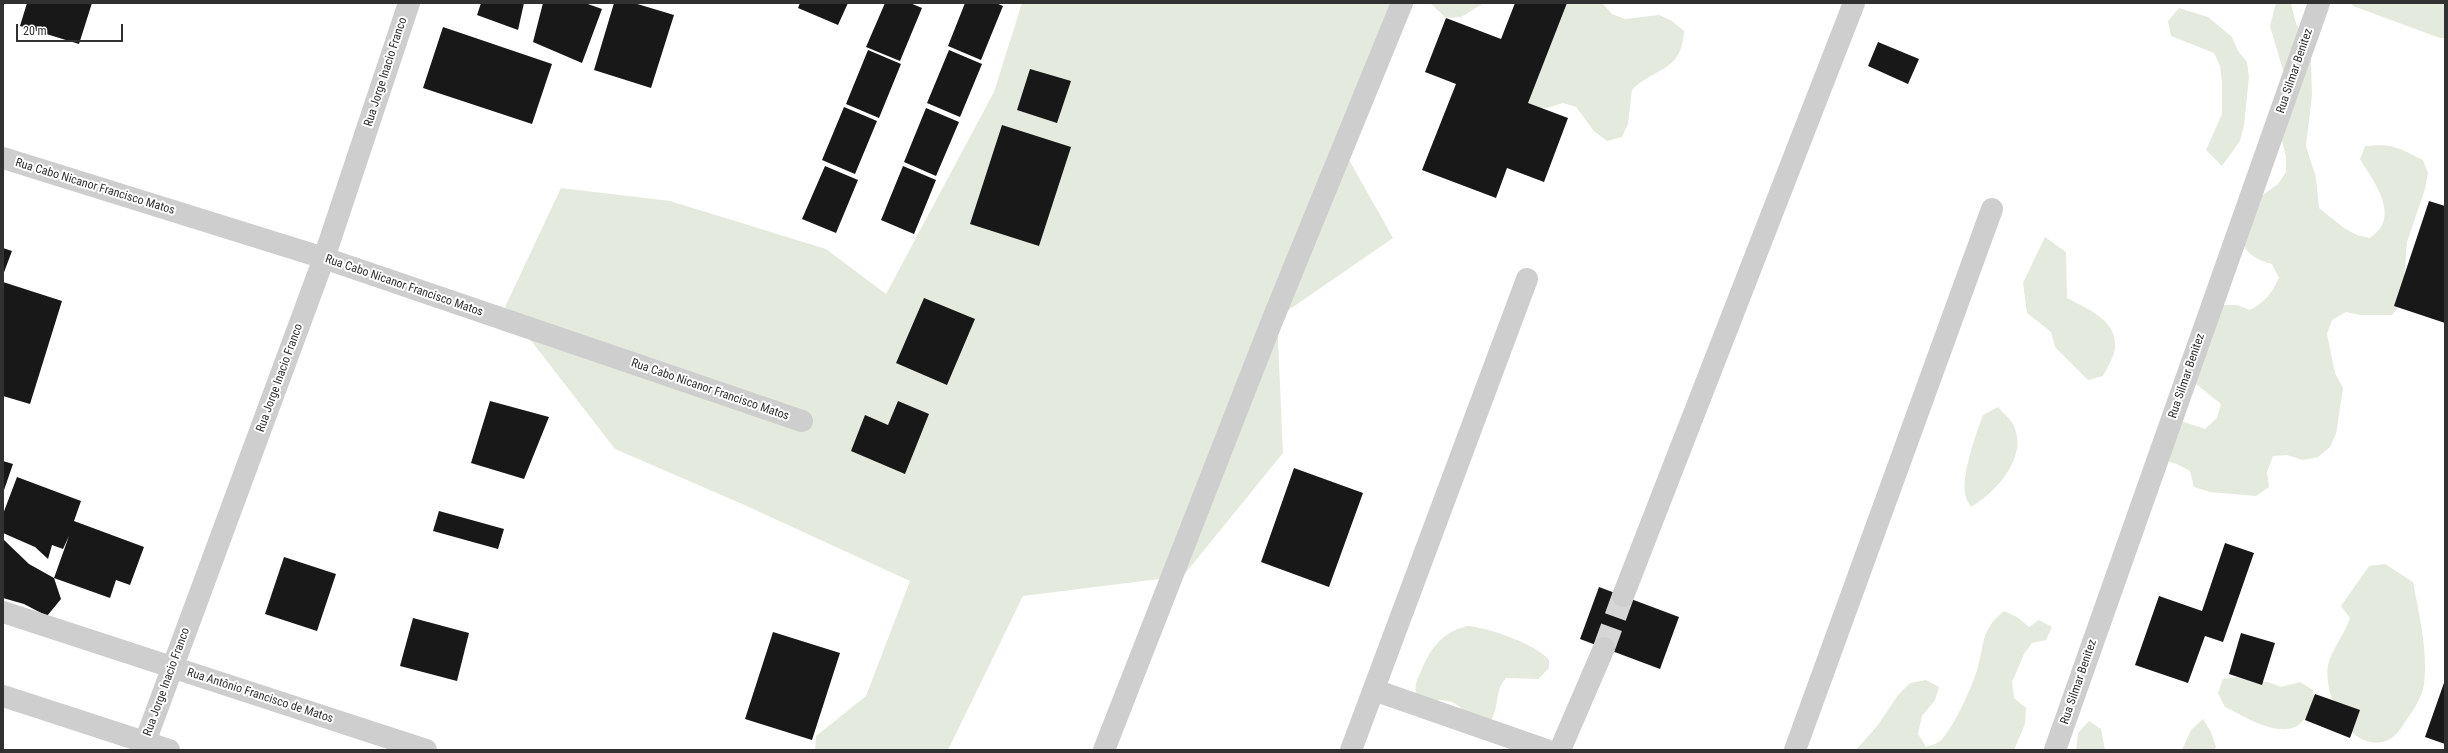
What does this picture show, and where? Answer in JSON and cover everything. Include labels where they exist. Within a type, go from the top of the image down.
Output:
[{"type":"street","name":"Rua Jorge Inacio Franco","points":[[144,746],[324,258],[409,3]]},
{"type":"street","points":[[1104,750],[1272,321],[1402,3]]},
{"type":"street","points":[[1624,596],[1854,3]]},
{"type":"street","name":"Rua Silmar Benitez","points":[[2055,750],[2319,3]]},
{"type":"street","name":"Rua Cabo Nicanor Francisco Matos","points":[[3,158],[324,258],[802,421]]},
{"type":"street","points":[[1795,750],[1992,209]]},
{"type":"street","points":[[1351,750],[1527,279]]},
{"type":"street","name":"Rua Antônio Francisco de Matos","points":[[3,612],[426,750]]},
{"type":"street","points":[[1560,750],[1604,648]]},
{"type":"street","points":[[1374,690],[1546,750]]},
{"type":"street","points":[[3,696],[144,746],[169,750]]},
{"type":"shaded area","points":[[1022,3],[1392,3],[1340,144],[1393,238],[1277,318],[1283,453],[1183,576],[1023,596],[948,750],[815,750],[816,736],[866,696],[910,581],[740,503],[615,449],[505,307],[561,188],[670,201],[826,249],[886,294],[994,92]]},
{"type":"shaded area","points":[[1430,3],[1484,3],[1461,17],[1446,18]]},
{"type":"shaded area","points":[[1563,3],[1602,3],[1612,14],[1625,19],[1659,15],[1672,21],[1684,31],[1682,44],[1673,62],[1632,90],[1628,124],[1622,137],[1607,141],[1594,131],[1576,107],[1563,103],[1547,108],[1532,108],[1518,105]]},
{"type":"shaded area","points":[[2276,3],[2291,3],[2295,20],[2311,61],[2312,95],[2306,146],[2316,178],[2319,208],[2344,228],[2357,235],[2370,238],[2381,227],[2385,210],[2383,201],[2374,182],[2360,159],[2365,146],[2382,145],[2396,147],[2423,160],[2428,173],[2425,189],[2407,242],[2402,303],[2392,315],[2360,315],[2346,312],[2332,320],[2327,334],[2335,373],[2343,388],[2336,434],[2330,447],[2318,457],[2303,460],[2287,455],[2273,456],[2267,472],[2269,487],[2256,496],[2210,492],[2194,487],[2190,471],[2177,464],[2163,460],[2178,420],[2205,429],[2217,418],[2221,404],[2196,384],[2195,369],[2221,305],[2237,305],[2250,310],[2268,297],[2279,278],[2272,264],[2262,261],[2254,256],[2247,250],[2241,241],[2256,200],[2278,184],[2286,172],[2286,157],[2282,141],[2290,84],[2283,70],[2270,26]]},
{"type":"shaded area","points":[[2351,3],[2445,3],[2445,38],[2440,38],[2353,6]]},
{"type":"shaded area","points":[[2179,8],[2208,17],[2232,37],[2238,51],[2247,62],[2249,77],[2244,125],[2240,141],[2222,166],[2206,150],[2222,114],[2222,82],[2220,66],[2214,53],[2171,36],[2168,21]]},
{"type":"shaded area","points":[[2045,237],[2066,252],[2067,298],[2092,311],[2112,330],[2115,338],[2115,348],[2103,376],[2088,380],[2055,347],[2051,332],[2027,313],[2023,283]]},
{"type":"shaded area","points":[[1998,407],[2011,421],[2016,433],[2017,446],[2014,458],[2009,470],[2001,482],[1991,492],[1971,507],[1965,493],[1966,475],[1970,454],[1983,415]]},
{"type":"shaded area","points":[[2385,564],[2413,582],[2424,645],[2425,671],[2424,684],[2420,698],[2401,729],[2389,740],[2372,742],[2360,738],[2350,730],[2341,718],[2334,705],[2327,677],[2328,665],[2332,654],[2350,618],[2341,606],[2369,566]]},
{"type":"shaded area","points":[[2004,611],[2017,617],[2029,627],[2039,620],[2052,627],[2046,640],[2032,643],[2024,654],[2012,682],[2014,698],[2026,708],[2025,724],[2014,750],[1856,750],[1878,725],[1898,695],[1910,683],[1926,680],[1939,687],[1935,700],[1922,716],[1918,734],[1926,747],[1940,741],[1945,736],[1956,717],[1972,684],[1978,667],[1985,636],[1991,624]]},
{"type":"shaded area","points":[[1467,626],[1486,629],[1511,637],[1534,648],[1549,660],[1549,668],[1538,679],[1506,678],[1498,693],[1494,715],[1491,720],[1465,713],[1459,706],[1452,702],[1444,700],[1424,700],[1419,697],[1416,692],[1418,679],[1433,648],[1450,633]]},
{"type":"shaded area","points":[[2238,677],[2252,681],[2268,682],[2281,687],[2300,682],[2313,690],[2316,704],[2304,720],[2295,727],[2278,729],[2259,724],[2225,707],[2218,693],[2223,679]]},
{"type":"shaded area","points":[[2203,719],[2211,732],[2216,747],[2214,750],[2182,750],[2191,730]]},
{"type":"shaded area","points":[[2089,721],[2101,729],[2105,750],[2076,750],[2078,733]]},
{"type":"building","points":[[27,3],[92,3],[79,44],[20,26]]},
{"type":"building","points":[[481,3],[524,3],[518,30],[477,15]]},
{"type":"building","points":[[543,3],[585,3],[602,9],[582,63],[533,42]]},
{"type":"building","points":[[614,3],[634,3],[674,15],[651,88],[594,70]]},
{"type":"building","points":[[800,3],[848,3],[838,25],[798,8]]},
{"type":"building","points":[[885,3],[910,3],[922,8],[900,61],[866,47]]},
{"type":"building","points":[[965,3],[996,3],[1003,6],[981,60],[948,46]]},
{"type":"building","points":[[1515,3],[1567,3],[1528,103],[1568,118],[1544,182],[1507,168],[1496,198],[1422,170],[1456,84],[1425,72],[1446,18],[1501,39]]},
{"type":"building","points":[[443,27],[552,64],[532,124],[423,88]]},
{"type":"building","points":[[1878,42],[1919,59],[1908,84],[1868,66]]},
{"type":"building","points":[[868,50],[901,64],[879,118],[846,104]]},
{"type":"building","points":[[949,50],[982,64],[960,117],[927,103]]},
{"type":"building","points":[[1030,69],[1071,81],[1057,123],[1017,110]]},
{"type":"building","points":[[844,107],[877,121],[855,174],[822,160]]},
{"type":"building","points":[[926,108],[959,122],[936,176],[904,162]]},
{"type":"building","points":[[1002,125],[1071,147],[1039,246],[970,224]]},
{"type":"building","points":[[825,166],[858,180],[836,233],[802,219]]},
{"type":"building","points":[[903,166],[936,180],[914,234],[881,220]]},
{"type":"building","points":[[2429,201],[2445,206],[2445,323],[2394,306]]},
{"type":"building","points":[[3,248],[12,251],[3,275]]},
{"type":"building","points":[[3,282],[62,301],[30,404],[3,396]]},
{"type":"building","points":[[924,298],[975,319],[947,385],[896,363]]},
{"type":"building","points":[[490,401],[549,417],[524,479],[471,463]]},
{"type":"building","points":[[898,401],[929,414],[905,474],[851,451],[865,415],[888,425]]},
{"type":"building","points":[[3,461],[13,464],[3,493]]},
{"type":"building","points":[[1294,468],[1363,493],[1329,587],[1261,562]]},
{"type":"building","points":[[17,477],[81,501],[74,521],[144,547],[130,585],[116,580],[110,598],[54,578],[69,536],[63,549],[52,545],[48,559],[35,547],[3,533],[3,514]]},
{"type":"building","points":[[439,511],[504,529],[498,549],[433,531]]},
{"type":"building","points":[[4,540],[29,564],[54,578],[61,599],[47,616],[24,604],[3,598]]},
{"type":"building","points":[[2225,543],[2254,553],[2223,642],[2205,636],[2188,683],[2135,665],[2159,596],[2202,611]]},
{"type":"building","points":[[284,557],[336,574],[317,631],[265,614]]},
{"type":"building","points":[[1599,587],[1679,617],[1660,669],[1580,639]]},
{"type":"building","points":[[413,618],[469,633],[457,681],[400,666]]},
{"type":"building","points":[[773,632],[840,653],[812,740],[745,719]]},
{"type":"building","points":[[2241,633],[2275,643],[2262,685],[2229,674]]},
{"type":"building","points":[[2445,680],[2445,744],[2425,737]]},
{"type":"building","points":[[2315,694],[2360,710],[2350,738],[2305,720]]},
{"type":"tunnel","points":[[1604,648],[1623,596]]}]
